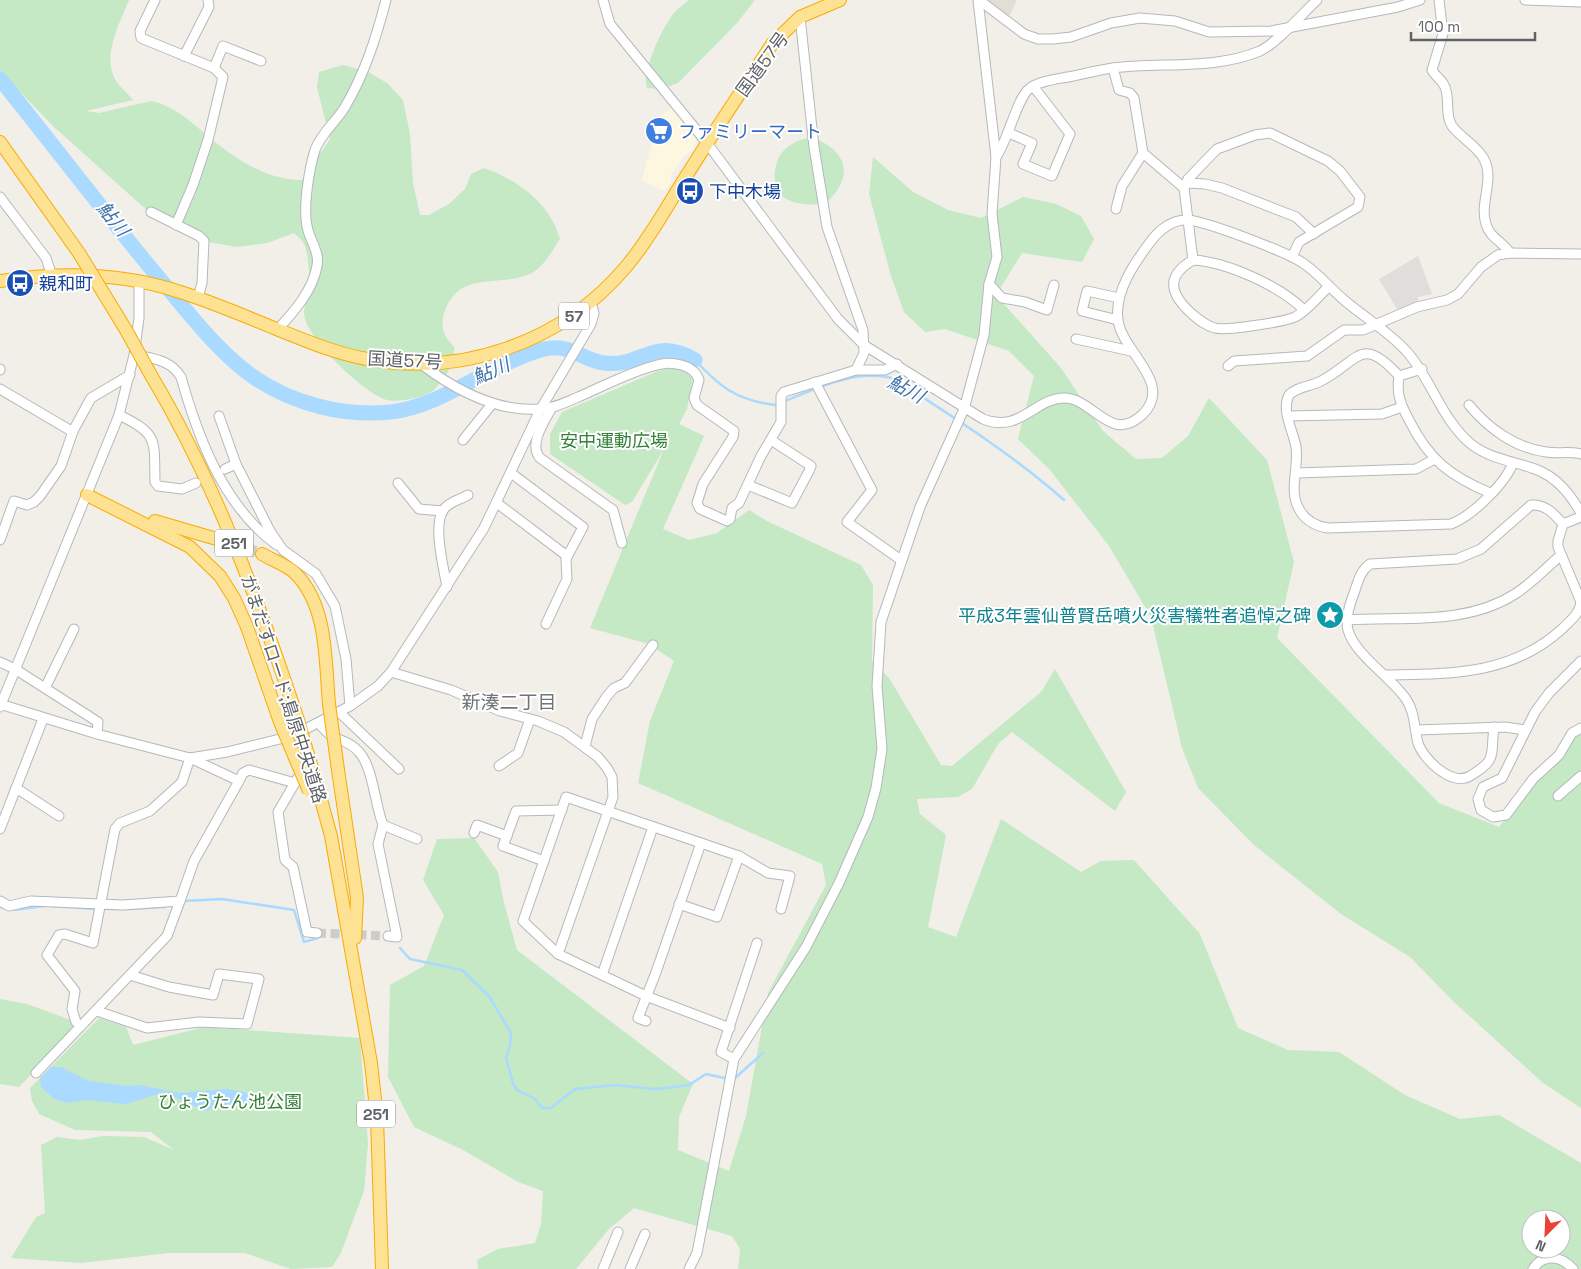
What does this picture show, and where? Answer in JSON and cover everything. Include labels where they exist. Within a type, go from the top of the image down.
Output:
[{"type":"highway","name":"国道57号","points":[[0,281],[52,276],[107,278],[139,282],[176,290],[341,354],[394,363],[421,364],[467,360],[497,352],[547,332],[592,303],[626,267],[640,248],[772,44],[800,17],[840,0]]},
{"type":"highway","name":"がまだすロード;島原中央道路","points":[[0,142],[79,253],[126,330],[180,425],[232,537],[260,606],[297,717],[313,788],[331,836],[354,960],[371,1063],[377,1118],[382,1269]]},
{"type":"highway","points":[[87,495],[190,547],[220,576],[247,627],[280,722],[313,788]]},
{"type":"highway","points":[[103,503],[166,525],[220,540]]},
{"type":"highway","points":[[262,554],[294,572],[311,592],[324,637],[329,704],[357,898],[354,960]]},
{"type":"street","points":[[155,0],[140,31],[141,38],[214,68],[222,74],[224,82],[193,185],[176,225]]},
{"type":"street","points":[[184,56],[209,7],[208,0]]},
{"type":"street","points":[[277,330],[299,305],[318,264],[318,254],[307,228],[306,217],[315,150],[320,138],[341,114],[365,68],[376,39],[386,0]]},
{"type":"street","points":[[602,0],[610,24],[707,143],[838,319],[864,345],[897,364],[962,413],[999,424],[1011,421],[1055,400],[1065,398],[1084,404],[1108,422],[1121,424],[1132,421],[1146,409],[1154,393],[1151,380],[1123,337],[1118,320],[1119,298],[1129,276],[1152,240],[1172,223],[1188,220],[1206,224],[1292,257],[1313,270],[1329,286],[1377,325],[1406,350],[1422,369],[1445,412],[1463,436],[1482,451],[1534,469],[1556,481],[1572,499],[1581,515],[1564,524],[1558,540],[1561,555],[1581,603],[1578,613],[1559,632],[1545,642],[1511,660],[1475,671],[1386,675]]},
{"type":"street","points":[[978,0],[1024,34],[1038,39],[1071,37],[1111,24],[1140,18],[1174,21],[1209,32],[1287,28],[1398,7],[1420,0]]},
{"type":"street","points":[[689,1269],[697,1253],[734,1059],[806,947],[839,883],[868,817],[876,788],[882,749],[877,686],[881,622],[920,507],[962,413],[984,335],[989,284],[997,257],[992,214],[996,157],[978,0]]},
{"type":"street","points":[[996,157],[1009,134],[1022,98],[1027,90],[1034,86],[1059,78],[1113,68],[1216,62],[1262,50],[1317,0]]},
{"type":"street","points":[[1439,0],[1443,34],[1432,70],[1444,85],[1448,118],[1452,126],[1484,159],[1488,179],[1484,212],[1485,222],[1496,240],[1504,245],[1510,253]]},
{"type":"street","points":[[1525,0],[1581,2]]},
{"type":"street","points":[[800,17],[814,147],[827,226],[856,308],[864,345],[862,360],[856,370]]},
{"type":"street","points":[[214,68],[223,46],[261,62]]},
{"type":"street","points":[[1113,68],[1117,88],[1121,92],[1130,93],[1134,98],[1143,153],[1122,186],[1116,209]]},
{"type":"street","points":[[1009,134],[1032,143],[1023,164],[1052,176],[1070,134],[1034,86]]},
{"type":"street","points":[[1193,260],[1185,186],[1218,149],[1262,133],[1277,135],[1328,162],[1340,171],[1360,197],[1358,207],[1299,242],[1292,257]]},
{"type":"street","points":[[1143,153],[1185,186],[1205,184],[1222,188],[1296,216],[1314,234]]},
{"type":"street","points":[[0,197],[46,258],[52,276]]},
{"type":"street","points":[[151,212],[199,236],[204,241],[202,283],[198,298]]},
{"type":"street","points":[[1228,366],[1234,361],[1308,356],[1344,330],[1363,330],[1417,307],[1448,300],[1458,294],[1489,260],[1510,253],[1581,254]]},
{"type":"street","points":[[1304,310],[1287,295],[1270,285],[1210,262],[1193,260],[1179,271],[1173,289],[1179,302],[1206,325],[1220,329],[1286,320],[1304,310],[1329,286]]},
{"type":"street","points":[[139,282],[139,318],[134,355],[119,415],[0,705],[43,719],[190,758],[239,781]]},
{"type":"street","points":[[989,284],[1002,298],[1025,302],[1047,310],[1054,285]]},
{"type":"street","points":[[1118,320],[1082,311],[1087,291],[1119,298]]},
{"type":"street","points":[[190,758],[244,748],[292,736],[350,706],[378,686],[391,672],[447,587],[497,503],[540,410],[593,319],[592,303]]},
{"type":"street","points":[[838,319],[848,316],[856,308]]},
{"type":"street","points":[[1076,339],[1131,351]]},
{"type":"street","points":[[1399,376],[1381,358],[1370,354],[1359,355],[1322,380],[1293,391],[1289,395],[1286,405],[1296,448],[1297,474],[1294,493],[1298,508],[1310,522],[1328,528],[1451,524],[1466,515],[1507,477],[1513,463]]},
{"type":"street","points":[[134,355],[167,362],[175,368],[181,377],[204,444],[236,505],[261,534],[316,574],[335,606],[346,659],[350,706]]},
{"type":"street","points":[[421,364],[458,387],[492,404],[540,410],[552,407],[657,365],[675,363],[683,366],[698,376],[699,385],[694,398],[697,405],[732,428],[734,434],[703,484],[697,504],[698,508],[728,520],[731,510],[739,503],[782,419],[784,392],[817,386],[856,370],[885,370],[897,364]]},
{"type":"street","points":[[1399,376],[1422,369]]},
{"type":"street","points":[[0,540],[14,501],[26,505],[34,502],[61,466],[73,432],[91,398],[130,375]]},
{"type":"street","points":[[1399,376],[1396,389],[1402,407],[1417,436],[1435,459],[1459,479],[1490,493]]},
{"type":"street","points":[[817,386],[872,490],[847,522],[901,560]]},
{"type":"street","points":[[0,389],[73,432]]},
{"type":"street","points":[[464,440],[492,404]]},
{"type":"street","points":[[1469,405],[1484,423],[1502,436],[1543,452],[1581,454]]},
{"type":"street","points":[[552,407],[535,444],[536,452],[540,458],[613,510],[622,543]]},
{"type":"street","points":[[1288,416],[1382,414],[1402,407]]},
{"type":"street","points":[[119,415],[140,425],[153,439],[155,482],[158,486],[182,488],[196,483]]},
{"type":"street","points":[[219,416],[236,464],[270,530],[283,550]]},
{"type":"street","points":[[748,485],[792,503],[809,471],[811,466],[771,440]]},
{"type":"street","points":[[1297,474],[1416,469],[1435,459]]},
{"type":"street","points":[[225,469],[236,464]]},
{"type":"street","points":[[511,473],[582,525],[582,530],[567,556],[567,579],[546,624]]},
{"type":"street","points":[[398,483],[420,509],[443,511]]},
{"type":"street","points":[[447,587],[439,530],[443,511],[446,507],[468,495]]},
{"type":"street","points":[[497,503],[567,556]]},
{"type":"street","points":[[1494,727],[1490,761],[1472,775],[1460,780],[1448,776],[1426,756],[1418,744],[1414,717],[1406,699],[1386,675],[1357,646],[1348,629],[1347,620],[1361,572],[1370,564],[1457,559],[1470,555],[1491,541],[1525,508],[1531,505],[1537,504],[1548,509],[1564,524]]},
{"type":"street","points":[[1347,620],[1452,616],[1471,613],[1514,595],[1561,555]]},
{"type":"street","points":[[45,688],[74,629]]},
{"type":"street","points":[[584,746],[592,720],[607,696],[614,688],[625,683],[653,645]]},
{"type":"street","points":[[1581,661],[1542,702],[1502,778],[1488,784],[1480,792],[1478,798],[1481,810],[1493,818],[1500,818],[1510,811],[1522,792],[1559,755],[1572,733],[1581,728]]},
{"type":"street","points":[[0,662],[15,669],[98,722],[97,734]]},
{"type":"street","points":[[391,672],[451,690],[511,715],[530,719],[558,729],[598,758],[612,777],[614,787],[609,812],[558,954]]},
{"type":"street","points":[[339,712],[399,769]]},
{"type":"street","points":[[0,829],[43,719]]},
{"type":"street","points":[[499,766],[518,754],[530,719]]},
{"type":"street","points":[[319,723],[327,734],[351,745],[364,759],[378,814],[383,825],[378,844],[397,937],[388,936]]},
{"type":"street","points":[[1416,730],[1494,727],[1526,730]]},
{"type":"street","points":[[292,736],[303,768],[280,806],[278,817],[285,860],[293,867],[307,932],[316,933]]},
{"type":"street","points":[[76,1022],[72,1009],[75,991],[47,955],[59,935],[65,934],[93,943],[115,830],[120,823],[150,811],[182,782],[190,758]]},
{"type":"street","points":[[36,1074],[167,936],[194,861],[245,771],[253,770],[295,783]]},
{"type":"street","points":[[1558,796],[1581,776]]},
{"type":"street","points":[[16,788],[59,816]]},
{"type":"street","points":[[730,1028],[646,996],[558,954],[523,920],[566,797],[739,856],[768,873],[790,876],[781,909]]},
{"type":"street","points":[[544,861],[503,846],[516,811],[562,810]]},
{"type":"street","points":[[383,825],[417,839]]},
{"type":"street","points":[[474,833],[476,826],[507,836]]},
{"type":"street","points":[[602,975],[653,827]]},
{"type":"street","points":[[646,1021],[638,1018],[701,843]]},
{"type":"street","points":[[679,904],[716,921],[739,856]]},
{"type":"street","points":[[0,901],[10,906],[31,901],[138,905],[180,901]]},
{"type":"street","points":[[734,1059],[721,1052],[756,942]]},
{"type":"street","points":[[97,1011],[147,1028],[199,1022],[247,1024],[259,979],[219,974],[213,995],[169,987],[130,976]]},
{"type":"street","points":[[603,1269],[618,1232]]},
{"type":"street","points":[[630,1269],[645,1234]]},
{"type":"street","points":[[1532,1269],[1546,1258],[1556,1258],[1568,1263],[1572,1269]]},
{"type":"shaded area","points":[[983,0],[1017,0],[1007,21]]},
{"type":"shaded area","points":[[672,108],[695,136],[696,141],[692,150],[683,158],[671,175],[671,182],[665,191],[642,181],[652,142],[645,137],[659,117]]},
{"type":"shaded area","points":[[1418,256],[1432,294],[1418,297],[1418,301],[1397,309],[1379,279]]},
{"type":"green space","points":[[0,0],[129,0],[117,29],[110,60],[111,70],[115,79],[133,100],[86,111],[99,113],[151,101],[160,103],[182,115],[219,145],[252,167],[289,179],[302,180],[330,139],[317,87],[319,72],[343,65],[368,72],[387,83],[403,100],[410,134],[413,183],[420,215],[429,215],[449,204],[465,189],[471,174],[484,168],[509,179],[531,194],[549,214],[560,239],[543,263],[530,274],[518,278],[481,282],[459,290],[451,299],[444,313],[442,323],[444,332],[454,347],[453,360],[446,375],[430,393],[404,400],[387,400],[365,388],[340,366],[310,329],[304,313],[309,293],[306,248],[294,233],[267,243],[237,247],[196,240],[150,213],[53,126],[0,71]]},
{"type":"green space","points":[[689,0],[755,0],[737,23],[678,83],[662,89],[647,88],[647,71],[659,38],[669,19]]},
{"type":"green space","points":[[811,137],[833,149],[843,165],[844,174],[841,184],[835,194],[825,204],[797,203],[789,200],[782,196],[775,182],[775,171],[782,152],[797,141]]},
{"type":"green space","points":[[873,157],[913,192],[948,210],[981,218],[1023,197],[1056,204],[1081,216],[1094,239],[1082,262],[1022,253],[996,295],[1061,368],[1103,431],[1136,459],[1162,458],[1188,436],[1209,398],[1267,460],[1294,562],[1277,638],[1439,803],[1499,827],[1581,726],[1581,1108],[1543,1083],[1455,1003],[1410,957],[1341,914],[1254,845],[1198,788],[1182,748],[1151,617],[1109,546],[1050,470],[1018,439],[1034,376],[1009,351],[945,329],[925,332],[904,312],[891,276],[869,194]]},
{"type":"green space","name":"安中運動広場","points":[[665,368],[677,368],[693,377],[687,409],[679,424],[704,436],[663,529],[689,540],[717,533],[749,510],[767,521],[861,565],[873,585],[872,661],[889,678],[941,765],[952,766],[1041,692],[1055,669],[1126,792],[1115,811],[1012,732],[998,744],[972,789],[958,797],[917,799],[920,814],[946,835],[928,927],[956,937],[1001,819],[1081,872],[1101,861],[1134,860],[1200,934],[1238,1028],[1288,1050],[1339,1052],[1405,1095],[1460,1119],[1499,1115],[1581,1163],[1581,1269],[738,1269],[740,1249],[732,1236],[634,1208],[609,1229],[576,1269],[478,1269],[477,1260],[498,1249],[535,1243],[541,1224],[543,1191],[518,1182],[463,1150],[414,1127],[388,1077],[390,985],[424,966],[444,915],[423,880],[437,839],[474,838],[498,872],[504,903],[517,950],[693,1084],[679,1117],[678,1150],[729,1171],[746,1116],[768,993],[826,885],[822,864],[638,783],[650,721],[674,661],[649,644],[590,628],[664,449],[632,502],[625,505],[550,454],[550,434],[562,412]]},
{"type":"green space","points":[[0,999],[27,1004],[79,1023],[19,1087],[0,1084]]},
{"type":"green space","name":"ひょうたん池公園","points":[[99,1018],[126,1027],[133,1045],[204,1027],[360,1038],[368,1144],[364,1191],[341,1253],[332,1267],[291,1269],[245,1253],[169,1253],[81,1263],[11,1258],[36,1217],[45,1213],[41,1145],[57,1137],[80,1140],[103,1136],[144,1137],[174,1150],[151,1132],[75,1130],[39,1114],[32,1101],[30,1088]]},
{"type":"water","points":[[51,1067],[61,1067],[89,1081],[126,1086],[140,1085],[179,1093],[227,1089],[258,1095],[257,1100],[251,1102],[205,1111],[164,1092],[126,1104],[86,1100],[68,1103],[54,1099],[41,1087],[40,1078]]},
{"type":"waterway","name":"鮎川","points":[[0,79],[123,234],[207,334],[230,358],[255,378],[303,402],[320,407],[356,412],[374,413],[407,409],[439,398],[532,352],[546,349],[566,349],[591,360],[604,363],[628,361],[658,351],[681,353],[695,360]]},
{"type":"waterway","name":"鮎川","points":[[695,360],[713,378],[730,391],[750,400],[775,405],[818,387],[849,378],[880,376],[895,379],[1024,467],[1064,500]]},
{"type":"waterway","points":[[184,901],[222,899],[294,910],[304,942],[318,938]]},
{"type":"waterway","points":[[0,907],[17,910],[45,906]]},
{"type":"waterway","points":[[53,906],[94,909]]},
{"type":"waterway","points":[[127,909],[165,907]]},
{"type":"waterway","points":[[105,909],[116,909]]},
{"type":"waterway","points":[[400,948],[410,959],[462,970],[489,996],[511,1033],[510,1046],[506,1058],[513,1083],[517,1090],[535,1099],[542,1108],[551,1108],[575,1089],[616,1085],[653,1089],[667,1088],[689,1085],[706,1074],[729,1079]]},
{"type":"waterway","points":[[734,1079],[763,1053]]},
{"type":"tunnel","points":[[227,543],[262,554]]},
{"type":"tunnel","points":[[317,933],[388,936]]},
{"type":"place","name":"ファミリーマート","points":[[659,131]]},
{"type":"place","name":"下中木場","points":[[690,191]]},
{"type":"place","name":"親和町","points":[[20,283]]},
{"type":"place","name":"平成3年雲仙普賢岳噴火災害犠牲者追悼之碑","points":[[1330,615]]},
{"type":"district","name":"新湊二丁目","points":[[509,702]]}]
